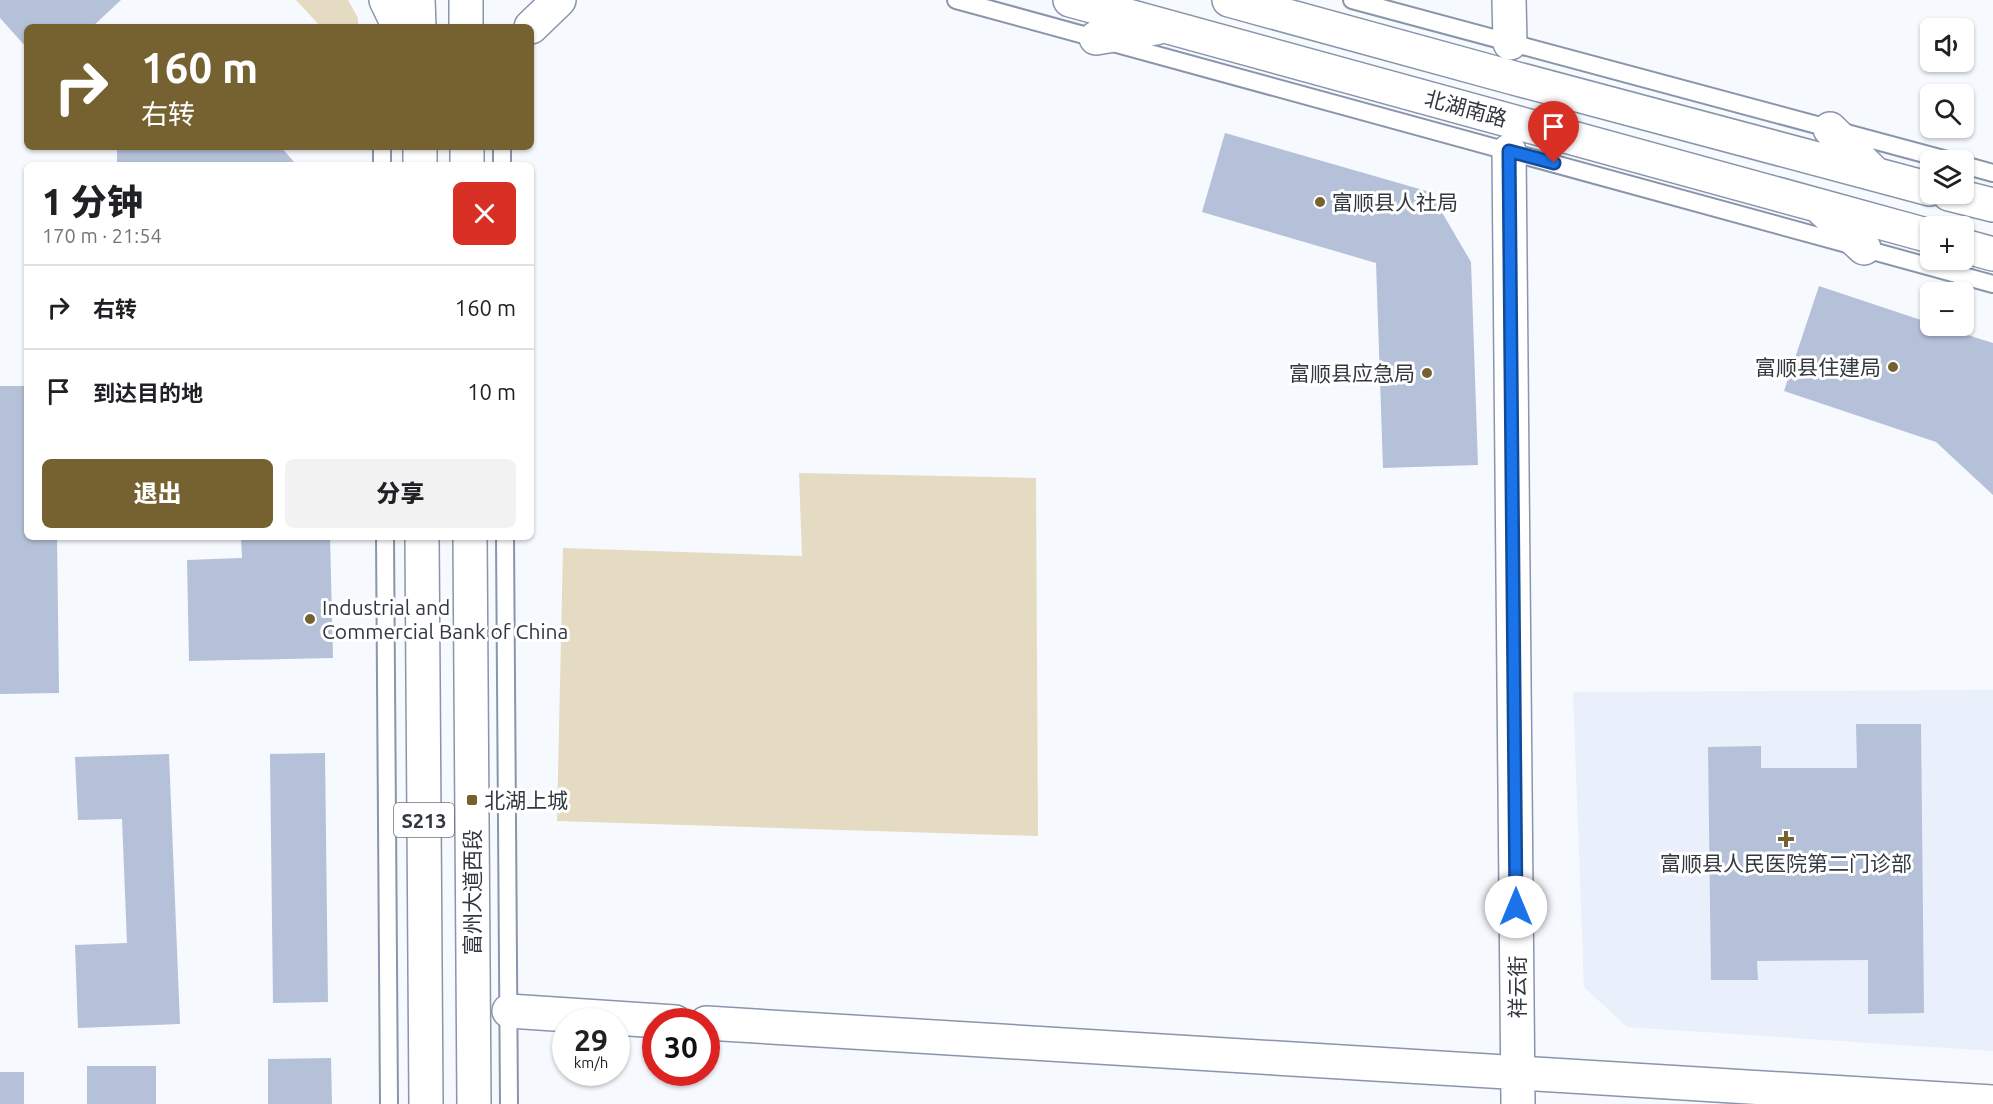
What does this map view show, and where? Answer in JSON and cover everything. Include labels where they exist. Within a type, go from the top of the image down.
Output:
[{"type":"main road","points":[[384,0],[397,24]]},
{"type":"main road","points":[[418,0],[419,24]]},
{"type":"main road","points":[[466,0],[466,24]]},
{"type":"main road","points":[[534,24],[559,0]]},
{"type":"main road","name":"北湖南路","points":[[1070,0],[1920,233]]},
{"type":"main road","name":"北湖南路","points":[[1229,0],[1920,186]]},
{"type":"main road","points":[[1509,0],[1510,42]]},
{"type":"main road","points":[[1096,38],[1167,26]]},
{"type":"main road","points":[[1830,129],[1874,174]]},
{"type":"main road","name":"祥云街","points":[[1509,151],[1517,1088]]},
{"type":"main road","points":[[1974,200],[1993,205]]},
{"type":"main road","points":[[1819,206],[1863,248]]},
{"type":"main road","points":[[1974,249],[1993,254]]},
{"type":"main road","name":"S213","points":[[422,540],[426,1104]]},
{"type":"main road","name":"富州大道西段","points":[[470,540],[474,1104]]},
{"type":"main road","points":[[509,1011],[642,1020]]},
{"type":"main road","points":[[720,1024],[1517,1088],[1993,1102]]},
{"type":"lane","points":[[382,24],[384,0]]},
{"type":"lane","points":[[957,0],[1993,284]]},
{"type":"lane","points":[[1352,0],[1920,153]]},
{"type":"lane","points":[[1974,168],[1993,173]]},
{"type":"lane","points":[[385,540],[389,1104]]},
{"type":"lane","points":[[505,540],[509,1104]]},
{"type":"shaded area","points":[[296,0],[348,0],[358,18],[358,24],[318,24]]},
{"type":"shaded area","points":[[799,473],[1036,478],[1038,836],[557,821],[563,548],[802,556]]},
{"type":"shaded area","name":"富顺县人民医院第二门诊部","points":[[1993,690],[1993,1051],[1627,1027],[1584,987],[1573,692]]},
{"type":"building","points":[[0,0],[121,0],[95,24],[24,24],[24,45],[0,18]]},
{"type":"building","points":[[1225,133],[1430,192],[1471,262],[1478,465],[1383,468],[1376,263],[1202,212]]},
{"type":"building","points":[[117,150],[284,150],[294,162],[117,162]]},
{"type":"building","name":"富顺县住建局","points":[[1819,286],[1920,320],[1920,336],[1971,336],[1993,343],[1993,495],[1936,442],[1784,391]]},
{"type":"building","points":[[0,386],[24,386],[24,540],[57,540],[59,693],[0,694]]},
{"type":"building","points":[[241,540],[330,540],[333,658],[189,661],[187,560],[242,558]]},
{"type":"building","points":[[1856,724],[1921,724],[1924,1013],[1868,1014],[1868,960],[1757,961],[1758,980],[1711,980],[1708,747],[1761,746],[1761,768],[1857,768]]},
{"type":"building","points":[[325,753],[328,1002],[273,1003],[270,754]]},
{"type":"building","points":[[169,754],[180,1024],[78,1028],[75,945],[127,943],[122,819],[78,820],[75,757]]},
{"type":"building","points":[[331,1058],[332,1104],[268,1104],[268,1059]]},
{"type":"building","points":[[87,1066],[156,1066],[156,1104],[87,1104]]},
{"type":"building","points":[[0,1072],[24,1072],[24,1104],[0,1104]]},
{"type":"place","name":"富顺县人社局","points":[[1320,202]]},
{"type":"place","name":"富顺县住建局","points":[[1893,367]]},
{"type":"place","name":"富顺县应急局","points":[[1427,373]]},
{"type":"place","name":"Industrial and Commercial Bank of China","points":[[310,619]]},
{"type":"place","name":"北湖上城","points":[[472,800]]},
{"type":"place","name":"富顺县人民医院第二门诊部","points":[[1786,839]]},
{"type":"route","points":[[1516,907],[1509,151],[1554,163]]}]
